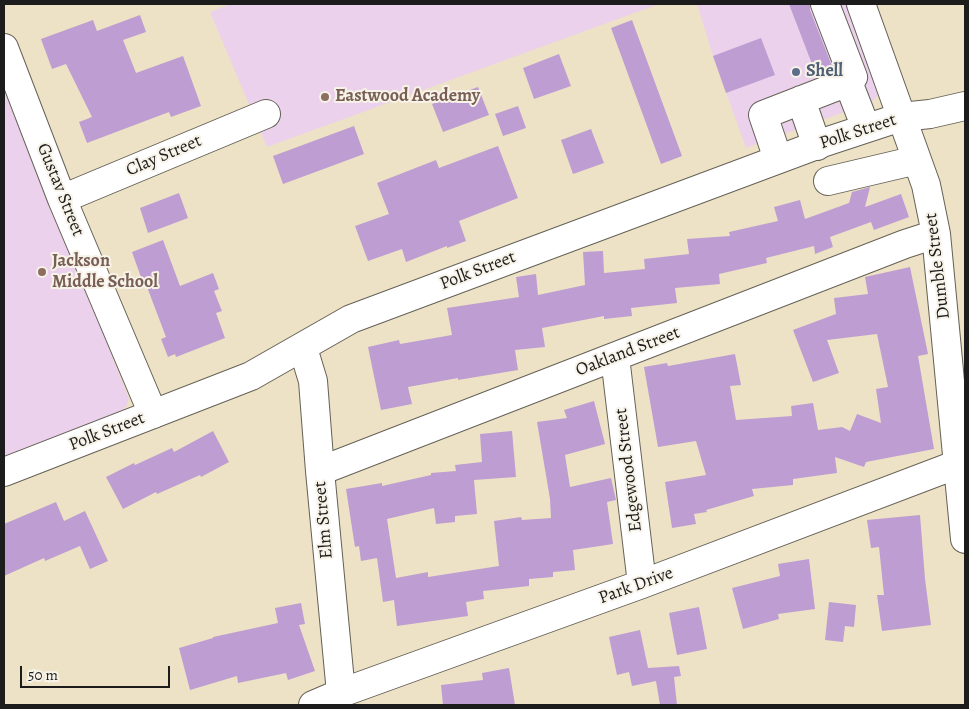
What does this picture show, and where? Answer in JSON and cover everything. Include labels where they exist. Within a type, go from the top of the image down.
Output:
[{"type":"street","points":[[863,8],[829,14],[866,128]]},
{"type":"street","name":"Dumble Street","points":[[863,8],[926,185],[936,234],[956,354],[958,464],[965,539]]},
{"type":"street","name":"Gustav Street","points":[[4,48],[62,199],[153,414]]},
{"type":"street","points":[[778,159],[763,115],[801,100],[882,62]]},
{"type":"street","points":[[801,100],[817,146]]},
{"type":"street","name":"Polk Street","points":[[4,472],[251,376],[351,319],[778,159],[866,128],[901,117],[930,114],[965,106]]},
{"type":"street","name":"Clay Street","points":[[62,199],[266,114]]},
{"type":"street","points":[[828,180],[917,160]]},
{"type":"street","name":"Oakland Street","points":[[320,471],[936,234]]},
{"type":"street","name":"Elm Street","points":[[303,348],[313,381],[341,693]]},
{"type":"street","name":"Edgewood Street","points":[[615,357],[642,584]]},
{"type":"street","name":"Park Drive","points":[[313,705],[341,693],[642,584],[958,464]]},
{"type":"shaded area","name":"Eastwood Academy","points":[[231,4],[659,4],[267,147],[210,12]]},
{"type":"shaded area","name":"Shell","points":[[697,4],[850,4],[880,93],[872,102],[746,148],[713,56]]},
{"type":"shaded area","name":"Jackson Middle School","points":[[4,82],[129,399],[123,410],[4,457]]},
{"type":"building","points":[[789,4],[810,4],[810,10],[834,71],[817,77]]},
{"type":"building","points":[[140,15],[146,32],[123,40],[136,73],[183,56],[201,106],[171,117],[169,112],[87,143],[79,122],[92,117],[66,64],[52,69],[41,39],[93,20],[97,31]]},
{"type":"building","points":[[632,20],[682,156],[661,164],[611,28]]},
{"type":"building","points":[[761,38],[775,75],[726,93],[713,56]]},
{"type":"building","points":[[559,54],[571,86],[534,99],[523,68]]},
{"type":"building","points":[[478,87],[489,115],[443,132],[432,104]]},
{"type":"building","points":[[518,106],[526,128],[503,136],[495,114]]},
{"type":"building","points":[[354,126],[364,154],[283,184],[273,156]]},
{"type":"building","points":[[591,129],[604,163],[573,174],[561,140]]},
{"type":"building","points":[[498,146],[518,198],[459,221],[466,241],[447,248],[447,246],[406,262],[402,249],[368,261],[355,226],[389,214],[377,183],[436,160],[439,168]]},
{"type":"building","points":[[870,187],[865,207],[901,194],[909,217],[874,230],[871,222],[830,237],[833,247],[815,254],[814,246],[766,258],[767,263],[719,274],[720,284],[675,288],[677,303],[631,308],[632,316],[604,319],[604,316],[542,328],[545,347],[515,350],[518,370],[408,387],[412,404],[381,410],[368,347],[399,340],[400,344],[452,335],[447,308],[519,297],[516,277],[536,274],[538,295],[585,285],[583,252],[603,251],[604,273],[645,269],[644,259],[689,254],[687,239],[730,236],[729,232],[778,221],[774,207],[800,200],[805,219],[849,203],[852,192]]},
{"type":"building","points":[[179,193],[188,218],[148,233],[140,208]]},
{"type":"building","points":[[163,240],[180,286],[213,273],[219,289],[214,291],[222,311],[216,313],[225,338],[176,357],[175,354],[168,357],[161,339],[166,337],[132,252]]},
{"type":"building","points":[[910,267],[928,354],[918,356],[934,449],[866,462],[864,467],[835,457],[837,473],[793,479],[793,485],[752,489],[754,496],[706,510],[707,512],[694,514],[696,524],[672,528],[665,482],[706,475],[696,441],[658,447],[644,367],[667,363],[668,366],[735,354],[741,385],[730,386],[736,420],[792,416],[791,406],[813,403],[818,430],[842,427],[850,431],[857,414],[881,423],[876,389],[888,387],[877,334],[827,340],[839,373],[813,382],[793,330],[836,314],[834,298],[868,294],[865,277]]},
{"type":"building","points":[[594,401],[605,444],[565,455],[570,487],[611,478],[616,500],[607,502],[613,544],[573,550],[575,570],[553,572],[553,577],[529,579],[529,586],[483,591],[484,599],[466,602],[468,616],[397,626],[394,600],[383,602],[377,558],[361,561],[359,546],[355,547],[346,489],[382,483],[382,486],[431,475],[431,473],[456,471],[455,465],[482,462],[480,434],[512,431],[516,477],[474,480],[477,514],[455,516],[455,522],[436,524],[434,508],[387,519],[396,578],[428,572],[428,577],[499,566],[494,521],[521,517],[522,520],[551,518],[550,499],[537,422],[567,418],[564,410]]},
{"type":"building","points":[[213,431],[229,462],[201,477],[200,475],[157,494],[156,492],[123,509],[106,477],[134,463],[135,465],[172,448],[174,452]]},
{"type":"building","points":[[56,502],[64,521],[85,511],[108,561],[90,569],[80,546],[45,561],[44,558],[4,576],[4,524]]},
{"type":"building","points":[[920,515],[931,625],[882,631],[877,595],[884,595],[879,547],[871,548],[867,520]]},
{"type":"building","points":[[809,559],[815,609],[778,614],[779,619],[743,629],[732,588],[780,576],[778,564]]},
{"type":"building","points":[[829,602],[856,605],[854,627],[845,626],[843,642],[825,640]]},
{"type":"building","points":[[301,603],[305,624],[299,625],[315,671],[288,680],[286,673],[238,683],[237,676],[190,690],[179,648],[213,637],[278,623],[275,608]]},
{"type":"building","points":[[699,607],[707,649],[677,655],[669,613]]},
{"type":"building","points":[[640,630],[648,668],[679,666],[681,676],[674,677],[677,705],[660,705],[656,681],[632,686],[629,672],[617,675],[609,637]]},
{"type":"building","points":[[509,668],[515,705],[443,705],[441,685],[483,680],[482,673]]},
{"type":"place","name":"Shell","points":[[796,72]]},
{"type":"place","name":"Eastwood Academy","points":[[325,97]]},
{"type":"place","name":"Jackson Middle School","points":[[42,272]]}]
